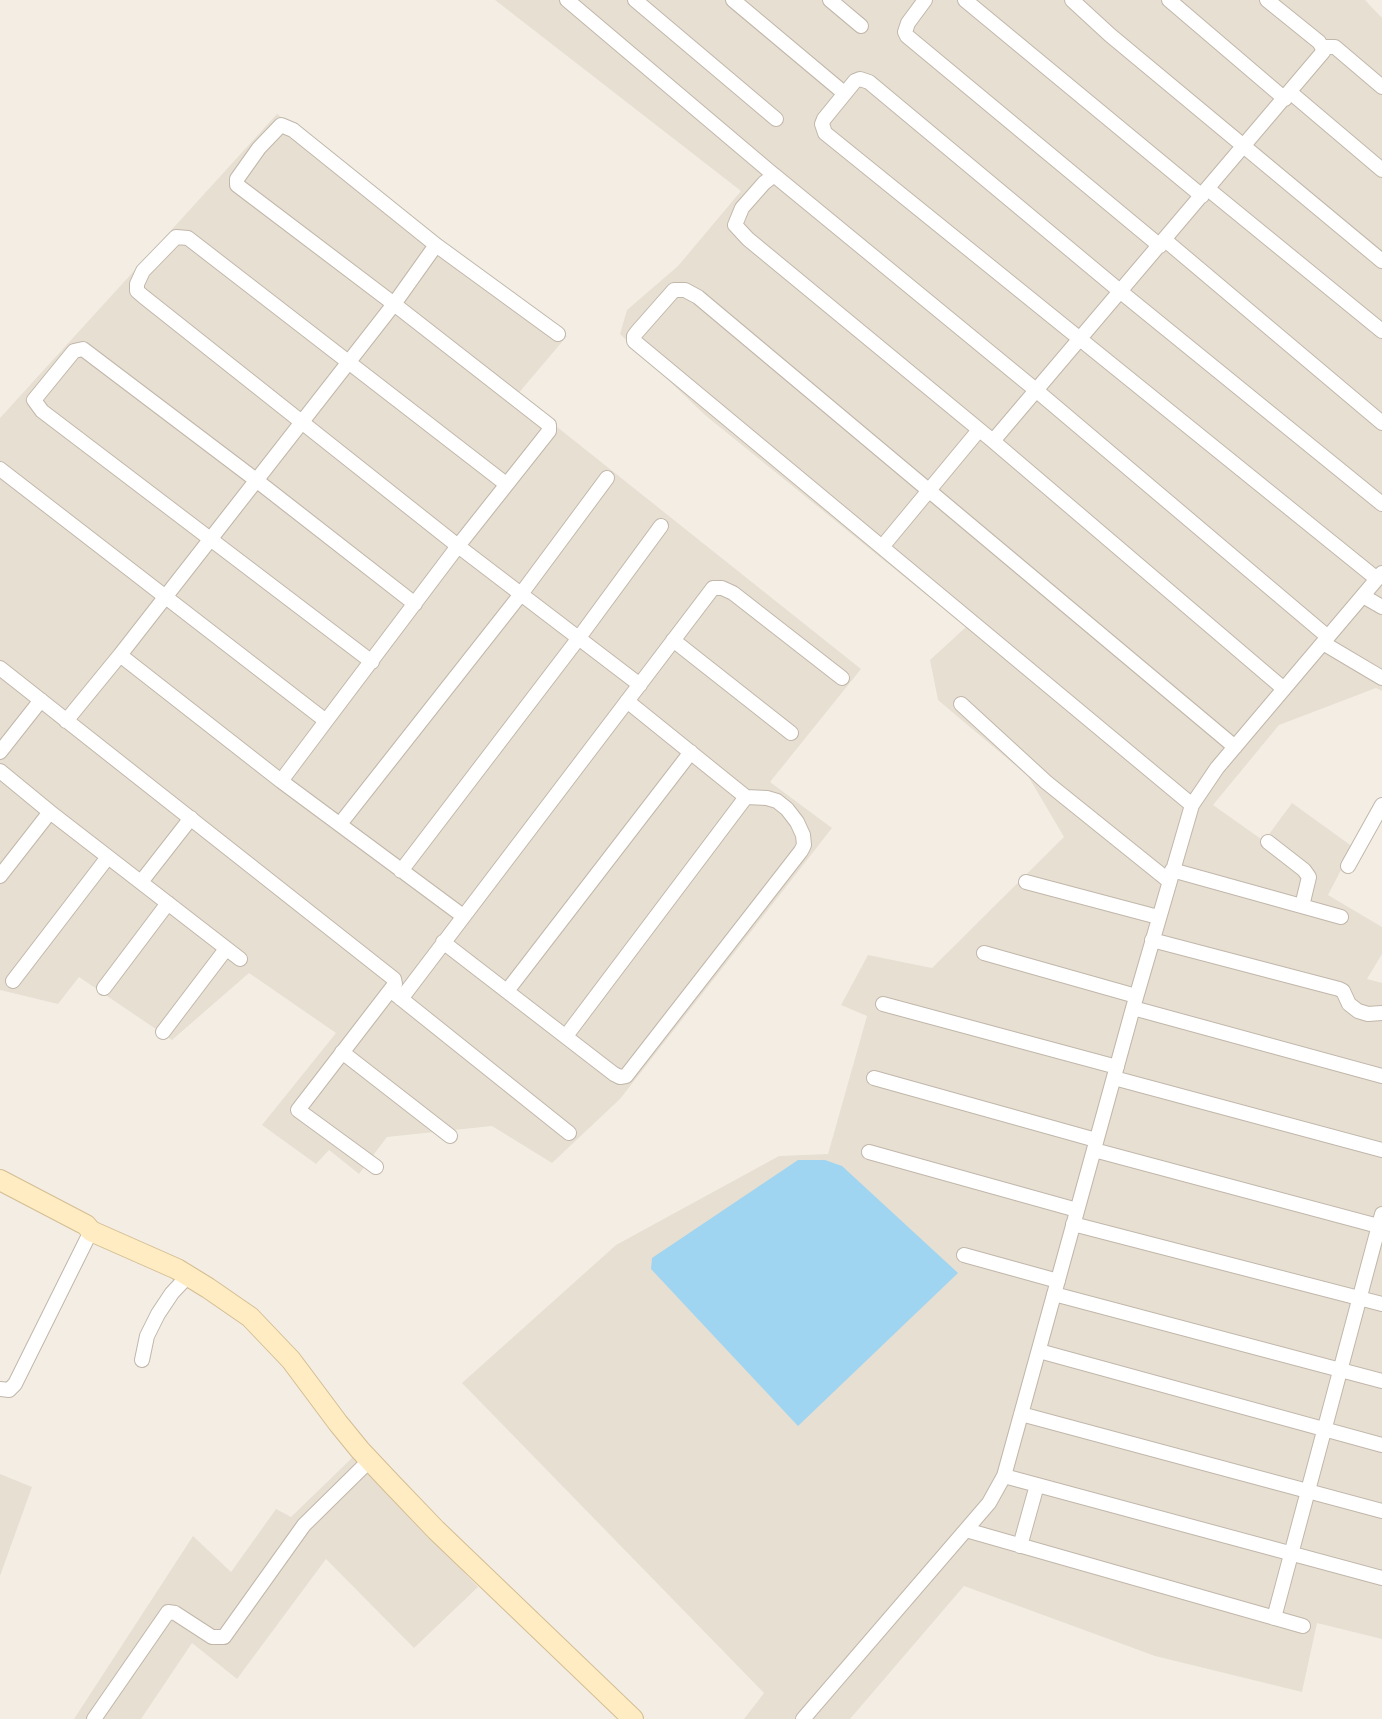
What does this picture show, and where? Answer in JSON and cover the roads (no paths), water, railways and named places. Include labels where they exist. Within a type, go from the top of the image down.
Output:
[{"type":"street","points":[[567,0],[774,175],[1037,391],[1325,640],[1382,678]]},
{"type":"street","points":[[635,0],[776,118]]},
{"type":"street","points":[[733,0],[844,93]]},
{"type":"street","points":[[830,0],[861,26]]},
{"type":"street","points":[[925,0],[908,24],[905,33],[907,36],[1382,423]]},
{"type":"street","points":[[965,0],[1205,193],[1382,331]]},
{"type":"street","points":[[1072,0],[1110,35],[1382,261]]},
{"type":"street","points":[[1169,0],[1382,170]]},
{"type":"street","points":[[993,441],[1323,52],[1319,42],[1267,0]]},
{"type":"street","points":[[1322,48],[1335,47],[1382,87]]},
{"type":"street","points":[[803,1719],[989,1503],[1004,1476],[1134,1002],[1192,804],[1217,768],[1380,576],[825,133],[822,124],[824,119],[855,81],[860,79],[870,82],[1121,292],[1382,504]]},
{"type":"street","points":[[281,781],[458,546],[549,431],[549,425],[237,185],[237,179],[259,148],[281,125],[293,130],[436,244],[558,334]]},
{"type":"street","points":[[774,175],[742,208],[735,225],[748,239],[993,441],[1284,689]]},
{"type":"street","points":[[506,484],[188,238],[176,237],[143,271],[137,284],[137,291],[144,297],[458,546],[640,685]]},
{"type":"street","points":[[66,721],[394,304],[436,244]]},
{"type":"street","points":[[1192,804],[634,341],[637,332],[674,290],[685,290],[698,297],[1235,747]]},
{"type":"street","points":[[372,662],[42,411],[34,400],[74,351],[83,350],[415,603]]},
{"type":"street","points":[[882,547],[979,430]]},
{"type":"street","points":[[0,469],[326,721]]},
{"type":"street","points":[[340,824],[521,594],[607,478]]},
{"type":"street","points":[[401,871],[661,526]]},
{"type":"street","points":[[376,1167],[298,1110],[342,1053],[443,942],[713,588],[722,588],[733,593],[842,678]]},
{"type":"street","points":[[1363,596],[1382,607]]},
{"type":"street","points":[[673,640],[791,733]]},
{"type":"street","points":[[120,655],[281,781],[463,916]]},
{"type":"street","points":[[0,668],[394,979],[396,994],[568,1132]]},
{"type":"street","points":[[0,752],[41,700]]},
{"type":"street","points":[[443,942],[614,1074],[620,1077],[626,1076],[801,851],[804,845],[803,835],[787,809],[777,801],[767,798],[746,797],[627,700]]},
{"type":"street","points":[[961,704],[1046,782],[1170,876],[1341,917]]},
{"type":"street","points":[[507,990],[691,752]]},
{"type":"street","points":[[0,771],[240,959]]},
{"type":"street","points":[[566,1036],[746,797]]},
{"type":"street","points":[[1348,866],[1376,828],[1382,805]]},
{"type":"street","points":[[0,876],[50,812]]},
{"type":"street","points":[[141,882],[191,818]]},
{"type":"street","points":[[1268,842],[1304,870],[1309,877],[1302,906]]},
{"type":"street","points":[[14,981],[108,857]]},
{"type":"street","points":[[1026,882],[1158,917]]},
{"type":"street","points":[[104,988],[168,903]]},
{"type":"street","points":[[1152,940],[1339,989],[1343,991],[1349,1004],[1358,1011],[1368,1014],[1382,1013]]},
{"type":"street","points":[[163,1032],[226,949]]},
{"type":"street","points":[[984,953],[1134,1002],[1382,1076]]},
{"type":"street","points":[[883,1004],[1382,1150]]},
{"type":"street","points":[[342,1053],[450,1136]]},
{"type":"street","points":[[874,1078],[1095,1145],[1381,1223],[1274,1618]]},
{"type":"street","points":[[868,1152],[1075,1217],[1382,1304]]},
{"type":"street","points":[[0,1180],[86,1225],[91,1231],[188,1276],[235,1306],[262,1329],[291,1360],[338,1424],[436,1530],[633,1719]]},
{"type":"street","points":[[0,1389],[9,1390],[15,1384],[91,1231]]},
{"type":"street","points":[[964,1255],[1056,1287],[1382,1381]]},
{"type":"street","points":[[142,1360],[147,1336],[158,1314],[172,1293],[188,1276]]},
{"type":"street","points":[[1039,1351],[1382,1445]]},
{"type":"street","points":[[1021,1414],[1382,1511]]},
{"type":"street","points":[[94,1719],[168,1612],[175,1613],[212,1637],[224,1637],[304,1525],[370,1460]]},
{"type":"street","points":[[1004,1476],[1382,1578]]},
{"type":"street","points":[[1020,1546],[1037,1485]]},
{"type":"street","points":[[966,1530],[1303,1626]]},
{"type":"water","points":[[798,1160],[825,1160],[842,1166],[958,1273],[798,1426],[651,1269],[652,1258]]}]
